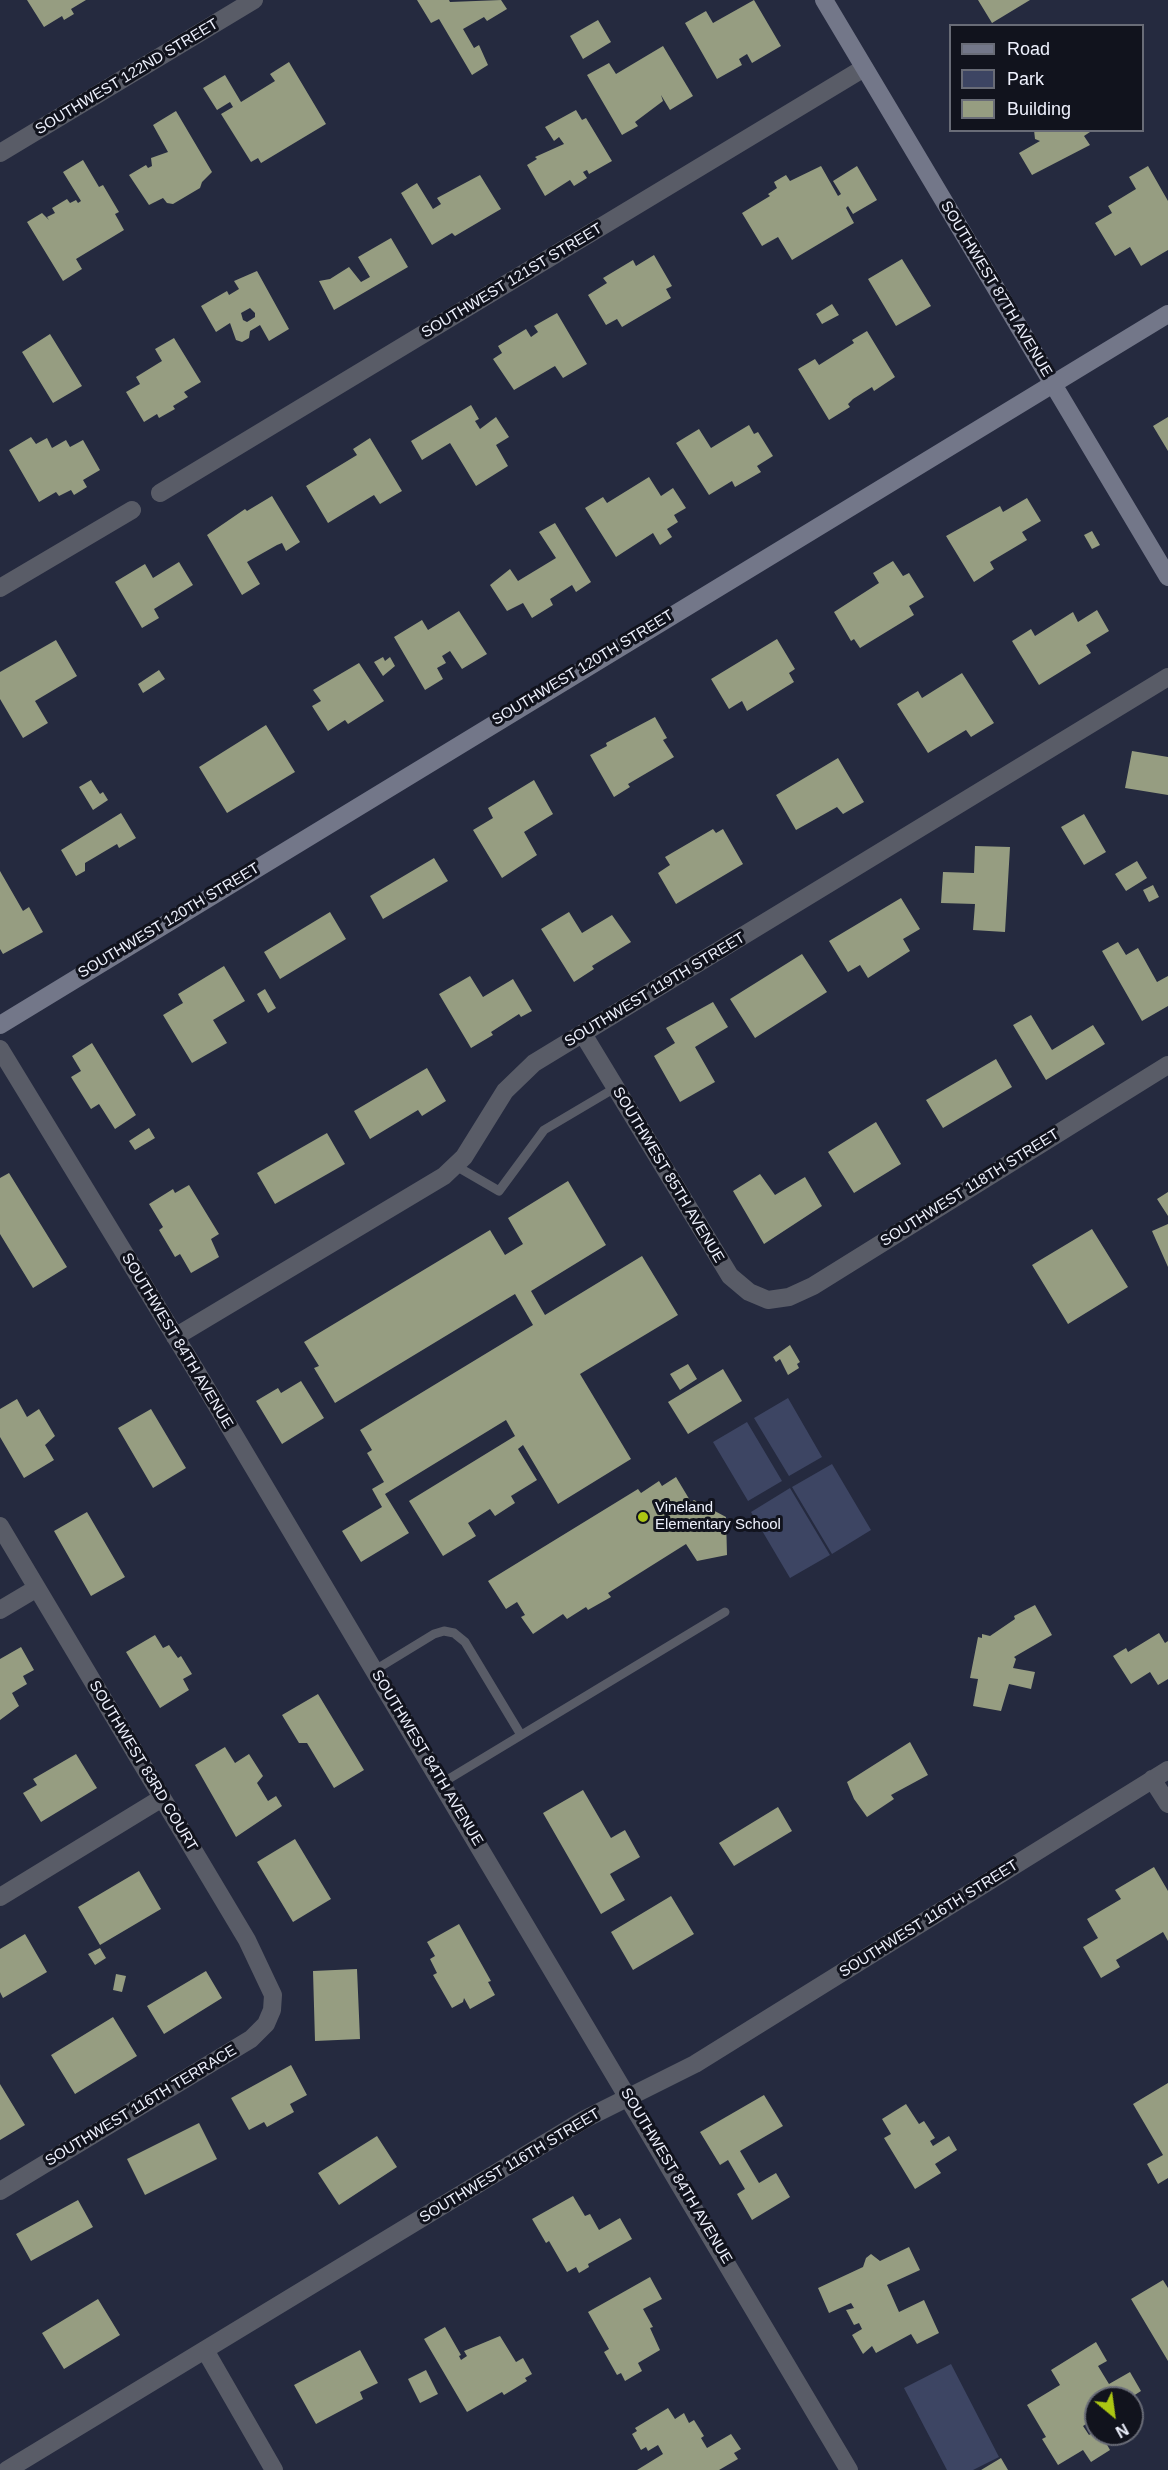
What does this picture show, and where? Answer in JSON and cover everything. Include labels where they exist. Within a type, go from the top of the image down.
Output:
[{"type":"street","name":"SOUTHWEST 122ND STREET","points":[[0,153],[254,0]]},
{"type":"street","name":"SOUTHWEST 87TH AVENUE","points":[[824,0],[1168,578]]},
{"type":"street","name":"SOUTHWEST 121ST STREET","points":[[160,493],[864,68]]},
{"type":"street","name":"SOUTHWEST 120TH STREET","points":[[0,1025],[1052,382],[1168,314]]},
{"type":"street","points":[[0,588],[132,510]]},
{"type":"street","name":"SOUTHWEST 119TH STREET","points":[[175,1336],[426,1187],[456,1166],[519,1075],[1168,677]]},
{"type":"street","name":"SOUTHWEST 85TH AVENUE","points":[[583,1034],[730,1276],[749,1293],[768,1300]]},
{"type":"street","name":"SOUTHWEST 84TH AVENUE","points":[[0,1049],[375,1670],[849,2470]]},
{"type":"street","name":"SOUTHWEST 118TH STREET","points":[[768,1300],[789,1297],[813,1286],[1168,1065]]},
{"type":"street","name":"SOUTHWEST 83RD COURT","points":[[0,1526],[262,1968],[273,1995],[272,2010]]},
{"type":"street","points":[[0,1610],[37,1588]]},
{"type":"street","name":"SOUTHWEST 116TH STREET","points":[[8,2470],[585,2119],[695,2064],[1168,1770]]},
{"type":"street","points":[[1152,1779],[1168,1804]]},
{"type":"street","points":[[0,1897],[162,1798]]},
{"type":"street","name":"SOUTHWEST 116TH TERRACE","points":[[0,2191],[250,2039],[266,2024],[272,2010]]},
{"type":"street","points":[[205,2350],[274,2470]]},
{"type":"lane","points":[[456,1166],[499,1191],[544,1130],[615,1088]]},
{"type":"lane","points":[[442,1783],[725,1612]]},
{"type":"lane","points":[[375,1670],[434,1634],[444,1631],[454,1633],[465,1642],[521,1735]]},
{"type":"green space","points":[[788,1398],[822,1457],[789,1476],[754,1418]]},
{"type":"green space","points":[[747,1422],[782,1481],[748,1501],[713,1442]]},
{"type":"green space","points":[[832,1464],[871,1530],[832,1554],[792,1487]]},
{"type":"green space","points":[[790,1488],[830,1555],[790,1578],[751,1512]]},
{"type":"green space","points":[[951,2364],[999,2457],[973,2470],[947,2470],[904,2388]]},
{"type":"building","points":[[27,0],[86,0],[71,9],[74,14],[64,20],[62,16],[44,27]]},
{"type":"building","points":[[417,0],[449,0],[450,2],[501,0],[507,9],[487,21],[484,17],[463,29],[474,48],[479,45],[488,65],[472,75],[439,19],[431,23]]},
{"type":"building","points":[[754,0],[781,46],[752,63],[747,54],[739,59],[742,65],[717,79],[685,23],[706,11],[713,23]]},
{"type":"building","points":[[978,0],[1030,0],[992,23]]},
{"type":"building","points":[[598,20],[611,42],[583,59],[570,36]]},
{"type":"building","points":[[663,46],[693,96],[670,110],[661,95],[663,101],[635,122],[638,126],[622,135],[587,75],[609,63],[616,74]]},
{"type":"building","points":[[289,62],[326,124],[261,163],[258,158],[251,162],[221,114],[233,107],[230,102],[217,110],[203,88],[225,75],[241,102],[275,81],[270,74]]},
{"type":"building","points":[[576,110],[582,120],[586,118],[612,161],[589,174],[587,170],[583,172],[587,178],[574,186],[570,180],[545,196],[527,165],[537,159],[535,157],[564,144],[559,137],[554,141],[545,127]]},
{"type":"building","points":[[176,111],[212,172],[202,182],[200,188],[173,204],[167,203],[163,198],[149,205],[129,175],[146,165],[148,168],[152,166],[151,158],[168,152],[153,125]]},
{"type":"building","points":[[1034,132],[1090,132],[1084,136],[1090,145],[1032,175],[1019,153],[1040,141],[1035,139]]},
{"type":"building","points":[[83,160],[99,187],[103,185],[119,212],[115,214],[124,230],[76,259],[82,269],[63,281],[27,222],[42,213],[49,220],[47,217],[55,213],[52,208],[67,199],[70,203],[76,200],[78,203],[81,201],[63,172]]},
{"type":"building","points":[[821,166],[838,196],[841,194],[833,181],[857,166],[877,200],[853,214],[848,206],[846,208],[854,223],[792,260],[778,237],[762,246],[742,213],[770,196],[768,194],[777,188],[774,182],[786,175],[790,181]]},
{"type":"building","points":[[1148,166],[1168,201],[1168,250],[1141,266],[1130,247],[1115,256],[1095,223],[1112,213],[1108,206],[1136,189],[1129,177]]},
{"type":"building","points":[[480,175],[501,209],[455,236],[452,233],[432,245],[401,193],[417,183],[433,209],[441,204],[437,198]]},
{"type":"building","points":[[391,238],[408,267],[334,310],[319,281],[330,279],[349,267],[361,282],[370,277],[358,257]]},
{"type":"building","points":[[654,255],[672,286],[666,289],[671,298],[622,327],[617,319],[606,325],[588,295],[607,283],[603,278],[633,260],[636,266]]},
{"type":"building","points":[[902,259],[931,306],[896,326],[868,279]]},
{"type":"building","points":[[257,271],[289,329],[269,341],[260,325],[250,331],[249,338],[242,342],[236,340],[230,323],[216,332],[201,306],[227,291],[229,295],[239,289],[234,281]],"holes":[[[250,308],[255,313],[255,317],[247,322],[243,320],[241,313]]]},
{"type":"building","points":[[832,304],[839,315],[822,324],[816,314]]},
{"type":"building","points":[[557,313],[587,364],[563,378],[555,366],[514,390],[493,359],[502,353],[498,346],[526,329],[531,337],[538,332],[534,326]]},
{"type":"building","points":[[867,331],[895,377],[874,391],[872,387],[853,399],[848,404],[850,407],[829,420],[798,369],[815,359],[819,365],[854,343],[852,340]]},
{"type":"building","points":[[50,334],[82,386],[53,403],[22,352]]},
{"type":"building","points":[[174,338],[201,382],[184,392],[188,397],[173,406],[175,409],[159,418],[157,414],[144,422],[126,392],[140,384],[136,377],[162,361],[155,349]]},
{"type":"building","points":[[471,405],[479,419],[475,421],[480,429],[496,417],[509,437],[496,445],[508,466],[476,486],[450,443],[422,460],[411,441]]},
{"type":"building","points":[[1168,417],[1168,451],[1153,426]]},
{"type":"building","points":[[749,425],[754,434],[758,432],[773,456],[757,466],[761,472],[735,487],[732,481],[709,495],[676,443],[699,429],[711,448]]},
{"type":"building","points":[[31,437],[36,444],[47,438],[52,448],[66,440],[70,447],[83,440],[100,470],[83,480],[87,487],[74,495],[71,490],[59,496],[56,492],[39,502],[9,450]]},
{"type":"building","points":[[370,438],[402,491],[380,504],[374,495],[328,523],[306,486],[357,455],[353,449]]},
{"type":"building","points":[[649,477],[661,496],[673,488],[686,508],[674,515],[678,522],[667,529],[672,537],[660,545],[653,533],[616,557],[585,508],[603,497],[607,503]]},
{"type":"building","points":[[272,496],[300,542],[286,551],[282,543],[247,562],[260,584],[242,595],[207,535],[245,509],[247,511]]},
{"type":"building","points":[[1027,498],[1041,521],[1022,532],[1027,540],[990,562],[994,569],[974,582],[946,536],[1000,506],[1003,512]]},
{"type":"building","points":[[555,523],[591,582],[576,592],[572,585],[550,599],[553,605],[532,618],[523,603],[507,611],[490,585],[510,569],[518,581],[556,558],[539,532]]},
{"type":"building","points":[[1092,531],[1100,545],[1092,549],[1084,535]]},
{"type":"building","points":[[893,561],[903,576],[909,573],[924,597],[909,606],[914,615],[860,648],[854,639],[851,641],[834,612],[879,583],[873,573]]},
{"type":"building","points":[[179,562],[193,585],[154,609],[159,618],[142,628],[115,582],[145,564],[153,578]]},
{"type":"building","points":[[1097,610],[1109,631],[1086,645],[1091,653],[1039,685],[1012,641],[1031,629],[1035,636],[1073,612],[1078,622]]},
{"type":"building","points":[[459,611],[487,654],[462,669],[450,651],[442,656],[446,663],[437,668],[443,679],[425,690],[394,637],[422,620],[428,630]]},
{"type":"building","points":[[777,639],[795,669],[789,673],[794,682],[747,711],[742,701],[729,709],[711,679]]},
{"type":"building","points":[[56,640],[77,676],[35,701],[48,723],[23,738],[0,699],[0,672]]},
{"type":"building","points":[[383,657],[385,661],[390,657],[395,666],[383,676],[374,662]]},
{"type":"building","points":[[359,663],[384,701],[348,724],[345,720],[328,731],[312,706],[321,701],[313,690]]},
{"type":"building","points":[[159,670],[165,679],[143,693],[138,684]]},
{"type":"building","points":[[962,673],[994,723],[971,737],[966,730],[928,753],[897,704],[918,691],[922,698]]},
{"type":"building","points":[[655,717],[667,738],[663,740],[674,757],[628,784],[630,787],[614,797],[590,755],[607,746],[606,743]]},
{"type":"building","points":[[266,725],[295,772],[227,813],[199,767]]},
{"type":"building","points":[[1132,751],[1168,757],[1168,795],[1125,788]]},
{"type":"building","points":[[838,758],[864,802],[843,814],[837,807],[796,830],[776,795]]},
{"type":"building","points":[[91,780],[100,794],[103,792],[108,800],[93,810],[79,787]]},
{"type":"building","points":[[534,780],[553,814],[524,832],[537,855],[502,878],[473,830],[493,818],[488,808]]},
{"type":"building","points":[[121,813],[136,838],[119,848],[117,844],[85,863],[85,871],[76,876],[61,850]]},
{"type":"building","points":[[1084,814],[1106,852],[1084,865],[1061,827]]},
{"type":"building","points":[[713,829],[716,833],[723,829],[743,864],[676,904],[658,873],[670,865],[665,857]]},
{"type":"building","points":[[975,846],[1010,847],[1005,932],[973,930],[975,904],[941,903],[943,872],[974,873]]},
{"type":"building","points":[[434,858],[448,881],[383,919],[370,896]]},
{"type":"building","points":[[1137,861],[1147,878],[1126,891],[1115,874]]},
{"type":"building","points":[[0,871],[23,911],[29,907],[43,932],[3,954],[0,949]]},
{"type":"building","points":[[1153,885],[1159,897],[1149,902],[1143,890]]},
{"type":"building","points":[[901,898],[920,929],[903,939],[910,951],[868,978],[860,965],[848,972],[829,941]]},
{"type":"building","points":[[330,912],[346,939],[280,979],[264,952]]},
{"type":"building","points":[[569,912],[582,933],[612,915],[631,942],[592,966],[594,969],[574,982],[541,929]]},
{"type":"building","points":[[1118,942],[1126,955],[1138,948],[1157,982],[1168,976],[1168,1006],[1142,1021],[1102,951]]},
{"type":"building","points":[[802,954],[827,992],[755,1038],[730,999]]},
{"type":"building","points":[[224,966],[245,1001],[213,1020],[227,1043],[192,1063],[163,1015],[183,1003],[178,994]]},
{"type":"building","points":[[470,976],[483,997],[513,979],[532,1011],[521,1017],[519,1014],[491,1032],[493,1035],[471,1048],[439,994]]},
{"type":"building","points":[[265,989],[276,1008],[268,1013],[257,994]]},
{"type":"building","points":[[713,1002],[728,1027],[695,1047],[715,1082],[680,1102],[654,1056],[675,1043],[666,1028]]},
{"type":"building","points":[[1031,1015],[1052,1050],[1093,1025],[1105,1044],[1046,1080],[1013,1025]]},
{"type":"building","points":[[92,1043],[136,1115],[115,1129],[99,1104],[91,1109],[71,1077],[81,1071],[72,1056]]},
{"type":"building","points":[[996,1059],[1012,1087],[943,1128],[926,1100]]},
{"type":"building","points":[[427,1068],[446,1101],[422,1116],[418,1110],[370,1139],[354,1111]]},
{"type":"building","points":[[876,1122],[901,1164],[854,1193],[828,1152]]},
{"type":"building","points":[[149,1128],[155,1138],[135,1150],[129,1141]]},
{"type":"building","points":[[327,1133],[345,1164],[275,1204],[257,1173]]},
{"type":"building","points":[[9,1173],[67,1267],[33,1288],[0,1234],[0,1178]]},
{"type":"building","points":[[760,1174],[775,1195],[805,1177],[822,1206],[764,1244],[733,1191]]},
{"type":"building","points":[[568,1181],[606,1245],[531,1291],[545,1315],[642,1256],[678,1315],[580,1374],[631,1459],[558,1504],[523,1445],[518,1449],[537,1480],[511,1496],[515,1503],[495,1516],[490,1509],[468,1523],[476,1536],[443,1556],[409,1501],[515,1436],[506,1420],[385,1494],[409,1533],[361,1562],[342,1531],[382,1507],[372,1489],[384,1482],[367,1453],[372,1450],[360,1430],[533,1325],[515,1294],[335,1403],[314,1368],[319,1366],[304,1342],[490,1230],[505,1255],[523,1244],[508,1218]]},
{"type":"building","points":[[189,1185],[219,1234],[211,1239],[219,1257],[191,1273],[180,1254],[175,1257],[159,1230],[163,1227],[149,1204],[173,1189],[175,1193]]},
{"type":"building","points":[[1168,1192],[1168,1216],[1157,1199]]},
{"type":"building","points":[[1168,1224],[1168,1267],[1152,1231]]},
{"type":"building","points":[[1092,1229],[1128,1287],[1068,1324],[1032,1265]]},
{"type":"building","points":[[790,1345],[800,1362],[797,1364],[799,1368],[788,1375],[780,1359],[776,1362],[773,1357]]},
{"type":"building","points":[[688,1364],[697,1379],[680,1390],[670,1374]]},
{"type":"building","points":[[723,1369],[742,1401],[688,1434],[668,1402]]},
{"type":"building","points":[[301,1381],[324,1418],[282,1444],[256,1401],[278,1388],[281,1393]]},
{"type":"building","points":[[17,1399],[27,1417],[39,1409],[55,1436],[45,1445],[54,1460],[24,1478],[0,1437],[0,1409]]},
{"type":"building","points":[[151,1409],[186,1468],[153,1488],[118,1428]]},
{"type":"building","points":[[676,1477],[691,1502],[694,1500],[726,1517],[727,1555],[697,1561],[686,1544],[608,1593],[611,1597],[588,1610],[586,1607],[567,1619],[563,1614],[533,1634],[521,1617],[525,1615],[517,1602],[506,1609],[488,1581],[638,1489],[641,1493],[659,1481],[662,1486]]},
{"type":"building","points":[[87,1512],[125,1577],[91,1596],[54,1531]]},
{"type":"building","points":[[1035,1605],[1052,1635],[1014,1657],[1016,1659],[1013,1668],[1035,1672],[1031,1689],[1009,1684],[1001,1711],[973,1706],[978,1679],[970,1678],[978,1637],[982,1638],[982,1634],[990,1636],[1015,1619],[1014,1616]]},
{"type":"building","points":[[1159,1633],[1165,1643],[1168,1641],[1168,1679],[1158,1685],[1150,1672],[1131,1684],[1113,1656],[1126,1648],[1128,1652]]},
{"type":"building","points":[[155,1635],[163,1648],[169,1645],[178,1658],[181,1656],[192,1674],[183,1679],[189,1690],[160,1708],[126,1652]]},
{"type":"building","points":[[21,1647],[34,1670],[23,1676],[27,1684],[12,1693],[19,1706],[0,1720],[0,1659]]},
{"type":"building","points":[[318,1694],[364,1770],[334,1788],[307,1743],[299,1743],[282,1715]]},
{"type":"building","points":[[910,1742],[928,1775],[891,1795],[894,1799],[867,1817],[854,1799],[847,1782]]},
{"type":"building","points":[[225,1747],[235,1763],[249,1754],[263,1776],[257,1783],[268,1801],[276,1796],[282,1806],[236,1837],[195,1765]]},
{"type":"building","points":[[76,1754],[97,1788],[41,1822],[23,1793],[37,1785],[33,1779]]},
{"type":"building","points":[[583,1790],[611,1838],[625,1830],[640,1857],[610,1874],[625,1900],[601,1914],[543,1813]]},
{"type":"building","points":[[778,1807],[792,1831],[734,1866],[719,1843]]},
{"type":"building","points":[[295,1839],[331,1899],[293,1922],[257,1862]]},
{"type":"building","points":[[1154,1867],[1168,1891],[1168,1941],[1163,1932],[1116,1960],[1120,1967],[1101,1978],[1083,1947],[1098,1938],[1087,1919],[1121,1899],[1115,1890]]},
{"type":"building","points":[[139,1871],[161,1909],[100,1945],[78,1907]]},
{"type":"building","points":[[671,1896],[694,1934],[633,1970],[611,1932]]},
{"type":"building","points":[[459,1924],[491,1981],[488,1982],[495,1995],[470,2009],[464,1998],[463,2002],[452,2008],[433,1975],[437,1973],[430,1959],[435,1956],[427,1942]]},
{"type":"building","points":[[25,1934],[47,1972],[3,1998],[0,1992],[0,1949]]},
{"type":"building","points":[[100,1948],[106,1958],[95,1965],[88,1954]]},
{"type":"building","points":[[357,1969],[360,2039],[315,2041],[313,1971]]},
{"type":"building","points":[[206,1971],[222,1998],[164,2034],[147,2006]]},
{"type":"building","points":[[116,1974],[126,1976],[122,1992],[113,1990]]},
{"type":"building","points":[[113,2017],[137,2056],[75,2094],[51,2055]]},
{"type":"building","points":[[291,2065],[307,2095],[290,2104],[294,2112],[267,2127],[264,2122],[249,2130],[231,2098]]},
{"type":"building","points":[[1168,2083],[1168,2178],[1158,2184],[1147,2164],[1163,2155],[1133,2104]]},
{"type":"building","points":[[0,2084],[25,2125],[0,2140]]},
{"type":"building","points":[[764,2095],[783,2126],[740,2151],[759,2183],[776,2173],[790,2197],[752,2220],[737,2194],[745,2189],[728,2160],[720,2165],[700,2132]]},
{"type":"building","points":[[906,2104],[919,2124],[924,2121],[935,2138],[930,2141],[933,2146],[949,2136],[957,2150],[935,2164],[941,2173],[915,2189],[884,2138],[891,2134],[882,2119]]},
{"type":"building","points":[[199,2123],[217,2159],[145,2195],[127,2159]]},
{"type":"building","points":[[377,2136],[397,2167],[339,2205],[318,2173]]},
{"type":"building","points":[[573,2196],[585,2216],[590,2214],[599,2230],[620,2218],[632,2239],[588,2264],[589,2267],[579,2273],[576,2267],[567,2272],[549,2241],[546,2243],[532,2219]]},
{"type":"building","points":[[78,2200],[93,2227],[31,2261],[16,2234]]},
{"type":"building","points":[[909,2247],[920,2270],[887,2285],[899,2312],[924,2300],[939,2333],[917,2344],[911,2334],[876,2353],[872,2346],[863,2354],[852,2335],[862,2329],[859,2323],[854,2325],[846,2310],[854,2308],[851,2303],[829,2313],[818,2288],[863,2267],[866,2258],[871,2254],[880,2261]]},
{"type":"building","points":[[650,2277],[662,2299],[643,2309],[653,2327],[650,2328],[660,2350],[638,2363],[642,2371],[625,2381],[621,2373],[617,2375],[604,2352],[609,2349],[588,2312]]},
{"type":"building","points":[[1163,2280],[1168,2288],[1168,2361],[1131,2299]]},
{"type":"building","points":[[98,2299],[120,2335],[64,2369],[42,2333]]},
{"type":"building","points":[[445,2327],[461,2355],[459,2356],[461,2360],[467,2356],[464,2351],[500,2336],[516,2362],[523,2358],[532,2374],[525,2378],[527,2381],[504,2395],[502,2392],[467,2412],[424,2339]]},
{"type":"building","points":[[1096,2342],[1107,2361],[1098,2366],[1109,2384],[1130,2372],[1138,2386],[1084,2386],[1084,2446],[1108,2446],[1110,2450],[1091,2462],[1083,2450],[1058,2465],[1042,2439],[1046,2437],[1027,2405],[1060,2385],[1051,2370]]},
{"type":"building","points":[[360,2350],[378,2383],[360,2392],[363,2399],[316,2424],[294,2385]]},
{"type":"building","points":[[426,2370],[438,2394],[420,2403],[408,2379]]},
{"type":"building","points":[[668,2408],[675,2419],[684,2413],[689,2423],[694,2420],[704,2436],[701,2438],[707,2448],[731,2434],[741,2449],[734,2453],[738,2459],[719,2470],[637,2470],[663,2454],[658,2445],[648,2451],[646,2447],[641,2450],[632,2434],[637,2431],[635,2428]]},
{"type":"building","points":[[1001,2458],[1008,2470],[981,2470]]},
{"type":"place","name":"Vineland Elementary School","points":[[643,1517]]}]
